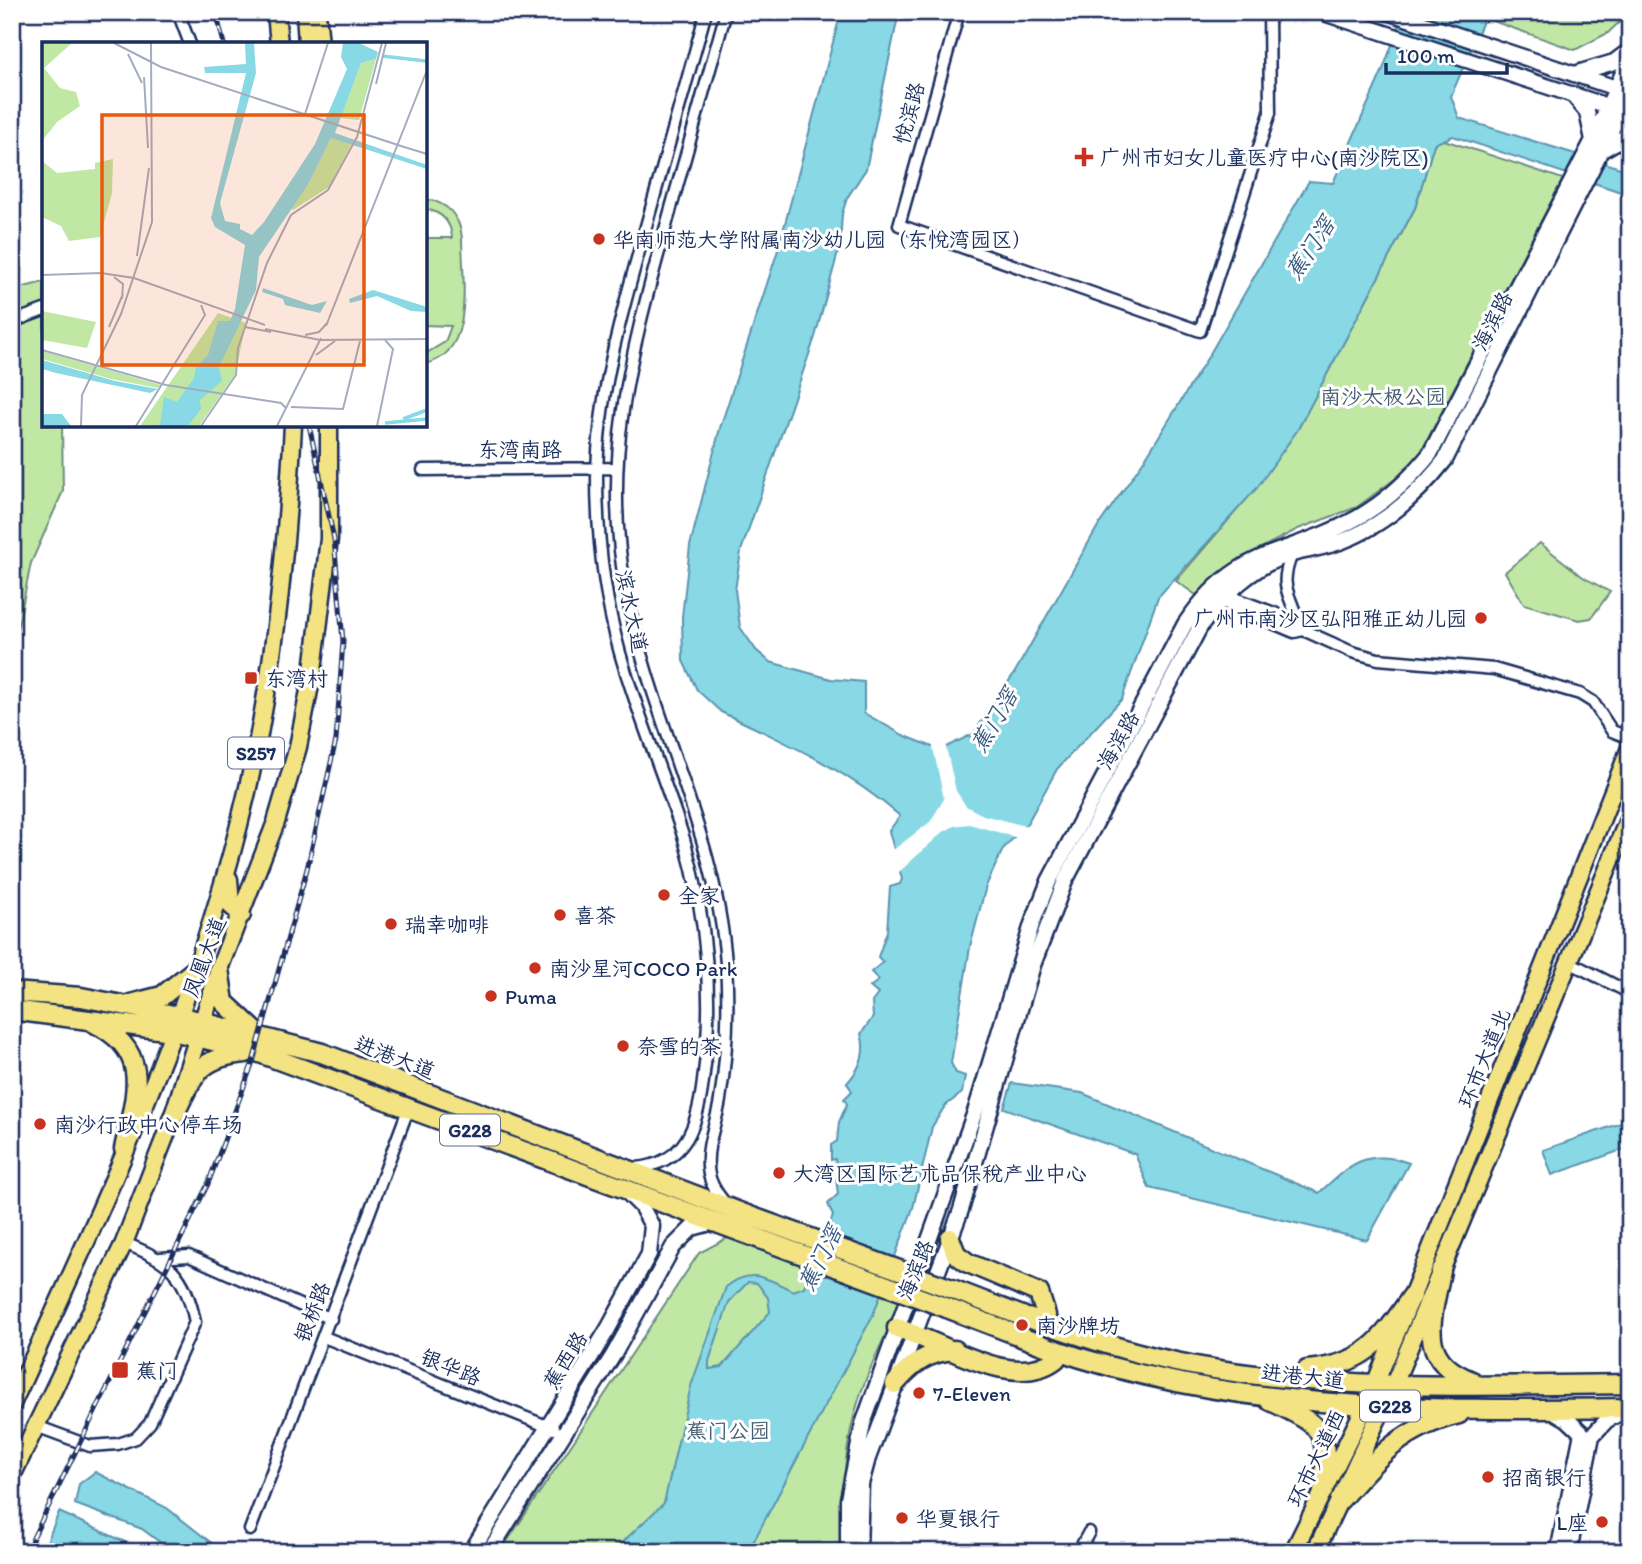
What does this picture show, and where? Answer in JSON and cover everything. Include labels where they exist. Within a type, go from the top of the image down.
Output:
[{"type":"highway","points":[[112,1009],[162,996],[197,968]]},
{"type":"highway","points":[[172,1119],[203,1065],[215,1057],[259,1043],[224,1002],[219,970]]},
{"type":"highway","name":"进港大道","points":[[12,992],[112,1009],[259,1043],[322,1053],[621,1167],[740,1219]]},
{"type":"highway","name":"进港大道","points":[[12,1010],[78,1016],[112,1009],[176,1023]]},
{"type":"highway","points":[[78,1016],[109,1030],[123,1041],[132,1055],[136,1091],[124,1149]]},
{"type":"highway","name":"进港大道","points":[[259,1043],[409,1107],[715,1222],[740,1219]]},
{"type":"highway","name":"G228","points":[[740,1219],[952,1289],[968,1306]]},
{"type":"highway","name":"G228","points":[[740,1219],[947,1308],[968,1306]]},
{"type":"highway","points":[[950,1238],[956,1254],[968,1263],[1039,1293],[1031,1313]]},
{"type":"highway","points":[[1441,1271],[1431,1339],[1435,1355],[1455,1375],[1482,1385]]},
{"type":"highway","points":[[1263,1374],[1325,1369],[1360,1357],[1390,1328],[1412,1296]]},
{"type":"highway","name":"进港大道","points":[[968,1306],[1006,1301],[1031,1313],[1135,1344],[1161,1359],[1229,1371],[1394,1384],[1630,1384]]},
{"type":"highway","points":[[968,1306],[986,1331],[1017,1339],[1056,1359],[1109,1373],[1152,1377]]},
{"type":"highway","points":[[905,1330],[1018,1373],[1036,1370],[1056,1359]]},
{"type":"highway","name":"进港大道","points":[[1017,1339],[1152,1377],[1259,1395],[1384,1406],[1628,1408]]},
{"type":"highway","points":[[895,1384],[917,1360],[942,1351],[955,1350]]},
{"type":"highway","points":[[1215,1388],[1226,1384],[1229,1371]]},
{"type":"highway","points":[[1259,1395],[1306,1418],[1315,1424],[1323,1437],[1326,1461],[1320,1496]]},
{"type":"highway","points":[[1338,1504],[1387,1448],[1403,1436],[1438,1419],[1485,1408]]},
{"type":"main road","points":[[276,12],[279,42]]},
{"type":"main road","points":[[305,12],[307,42]]},
{"type":"main road","points":[[317,12],[320,42]]},
{"type":"main road","name":"凤凰大道","points":[[12,1404],[149,1096],[197,968],[228,866],[255,756],[268,684],[283,563],[293,427]]},
{"type":"main road","name":"凤凰大道","points":[[12,1476],[124,1243],[172,1119],[219,970],[242,915],[284,797],[298,747],[313,670],[329,540],[329,427]]},
{"type":"main road","name":"环市大道北","points":[[1376,1383],[1630,748]]},
{"type":"main road","name":"环市大道北","points":[[1394,1384],[1630,815]]},
{"type":"main road","points":[[228,866],[231,906],[242,915]]},
{"type":"main road","points":[[149,1096],[167,1080],[174,1084],[178,1100]]},
{"type":"main road","name":"环市大道西","points":[[1293,1552],[1376,1383]]},
{"type":"main road","name":"环市大道西","points":[[1315,1552],[1394,1384]]},
{"type":"main road","points":[[1320,1496],[1338,1504]]},
{"type":"street","points":[[177,12],[189,42]]},
{"type":"street","name":"滨水大道","points":[[621,1167],[645,1168],[668,1159],[692,1133],[705,1070],[708,992],[701,915],[691,864],[613,624],[599,536],[597,468],[601,418],[612,350],[706,12]]},
{"type":"street","name":"滨水大道","points":[[726,12],[635,336],[624,392],[617,468],[619,544],[632,620],[647,675],[702,834],[720,912],[726,965],[726,1045],[708,1166],[716,1192],[740,1219]]},
{"type":"street","name":"悦滨路","points":[[959,12],[899,225],[1200,331],[1270,113],[1269,12]]},
{"type":"street","points":[[1321,12],[1620,110]]},
{"type":"street","points":[[1388,12],[1625,91]]},
{"type":"street","points":[[1573,74],[1614,62],[1630,50]]},
{"type":"street","name":"海滨路","points":[[859,1552],[861,1484],[895,1384],[905,1330],[1032,924],[1049,881],[1185,624],[1254,558],[1357,519],[1390,497],[1418,470],[1430,454],[1598,145],[1620,110],[1630,57]]},
{"type":"street","points":[[1573,94],[1587,111],[1598,145],[1630,134]]},
{"type":"street","name":"海滨路","points":[[905,1330],[950,1238],[1033,965],[1065,881],[1217,595],[1292,554],[1332,545],[1370,528],[1403,505],[1432,476],[1445,460],[1574,191]]},
{"type":"street","points":[[12,322],[42,311]]},
{"type":"street","name":"凤凰大道","points":[[286,427],[289,466]]},
{"type":"street","name":"东湾南路","points":[[423,470],[617,468]]},
{"type":"street","points":[[1292,554],[1285,573],[1285,590],[1301,626],[1340,647],[1378,659],[1463,664],[1494,669],[1580,694],[1593,702],[1612,731],[1630,738]]},
{"type":"street","points":[[1217,595],[1294,632],[1301,626]]},
{"type":"street","points":[[1569,962],[1630,993]]},
{"type":"street","name":"银桥路","points":[[250,1530],[409,1107]]},
{"type":"street","name":"蕉西路","points":[[471,1552],[608,1329],[649,1254],[652,1226],[641,1206],[621,1186]]},
{"type":"street","name":"蕉西路","points":[[489,1552],[614,1354],[673,1247],[692,1228],[715,1222]]},
{"type":"street","points":[[36,1426],[76,1443],[102,1446],[136,1438],[150,1423],[195,1322],[183,1282],[174,1269],[160,1258],[124,1243]]},
{"type":"street","points":[[649,1254],[661,1255],[664,1263]]},
{"type":"street","points":[[160,1258],[189,1256],[331,1318]]},
{"type":"street","points":[[848,1552],[848,1499],[853,1460],[873,1392],[905,1330]]},
{"type":"street","name":"银华路","points":[[324,1337],[564,1433]]},
{"type":"street","points":[[1569,1552],[1592,1436],[1607,1420],[1628,1408]]},
{"type":"street","points":[[1550,1409],[1567,1419],[1582,1433],[1558,1552]]},
{"type":"street","points":[[1078,1552],[1089,1532]]},
{"type":"green space","points":[[1487,12],[1630,12],[1608,33],[1575,50],[1484,18]]},
{"type":"green space","name":"南沙太极公园","points":[[1441,139],[1563,179],[1421,452],[1403,473],[1357,507],[1298,529],[1241,558],[1196,595],[1176,581],[1256,488],[1298,429],[1415,208],[1434,144]]},
{"type":"green space","points":[[427,200],[440,203],[451,211],[461,230],[463,312],[452,346],[441,357],[427,363],[427,353],[445,342],[451,326],[427,325],[427,238],[452,238],[450,227],[436,212],[427,210]]},
{"type":"green space","points":[[42,282],[42,427],[62,427],[63,491],[31,563],[12,656],[12,290]]},
{"type":"green space","points":[[1540,543],[1583,577],[1610,592],[1591,618],[1579,620],[1524,604],[1505,572]]},
{"type":"green space","name":"蕉门公园","points":[[729,1237],[901,1302],[869,1372],[854,1415],[844,1473],[841,1552],[500,1552],[699,1253]]},
{"type":"water","name":"蕉门滘","points":[[841,12],[899,12],[866,169],[847,198],[842,214],[840,245],[815,337],[741,551],[735,590],[740,627],[756,650],[770,662],[831,679],[864,682],[864,713],[903,735],[940,750],[973,734],[1015,672],[1098,526],[1145,459],[1211,352],[1309,181],[1333,183],[1382,72],[1404,12],[1487,12],[1451,96],[1459,118],[1630,171],[1630,195],[1453,136],[1434,144],[1415,208],[1298,429],[1257,488],[1158,597],[1122,699],[1057,769],[1028,822],[1003,849],[986,886],[970,947],[951,1063],[956,1073],[965,1076],[962,1093],[945,1106],[932,1127],[913,1208],[873,1315],[748,1552],[612,1552],[664,1503],[691,1386],[726,1287],[743,1277],[751,1276],[767,1279],[793,1291],[804,1287],[833,1216],[828,1204],[838,1194],[838,1176],[835,1159],[831,1160],[831,1145],[837,1141],[839,1122],[847,1104],[844,1099],[852,1091],[847,1083],[861,1060],[861,1034],[873,1017],[872,1002],[878,994],[870,987],[879,980],[871,972],[883,962],[878,957],[887,931],[890,887],[900,884],[902,879],[889,831],[900,816],[837,770],[721,712],[697,690],[683,661],[682,617],[690,546],[720,428],[778,250]],"holes":[[[748,1282],[757,1283],[768,1298],[770,1312],[722,1367],[709,1369],[709,1361],[729,1302]]]},
{"type":"water","points":[[1012,1083],[1082,1093],[1319,1193],[1349,1167],[1359,1162],[1381,1157],[1409,1163],[1367,1240],[1149,1188],[1135,1154],[1004,1108]]},
{"type":"water","points":[[1630,1120],[1630,1147],[1552,1175],[1543,1150]]},
{"type":"water","points":[[95,1472],[167,1508],[223,1552],[173,1552],[142,1529],[75,1504],[79,1484]]},
{"type":"water","points":[[59,1512],[147,1552],[43,1552]]},
{"type":"pier","points":[[932,743],[940,746],[945,743],[956,791],[966,806],[983,815],[1029,827],[1018,838],[969,824],[954,826],[942,833],[898,873],[893,850],[930,822],[944,799]]},
{"type":"tunnel","points":[[1026,1307],[1031,1310]]},
{"type":"railway","points":[[216,12],[224,42]]},
{"type":"railway","points":[[26,1552],[208,1184],[253,1062],[307,869],[336,740],[343,641],[334,539],[309,427]]},
{"type":"place","name":"广州市妇女儿童医疗中心(南沙院区)","points":[[1084,157]]},
{"type":"place","name":"华南师范大学附属南沙幼儿园（东悦湾园区）","points":[[599,239]]},
{"type":"place","name":"广州市南沙区弘阳雅正幼儿园","points":[[1481,618]]},
{"type":"place","name":"东湾村","points":[[251,678]]},
{"type":"place","name":"全家","points":[[664,895]]},
{"type":"place","name":"喜茶","points":[[560,915]]},
{"type":"place","name":"瑞幸咖啡","points":[[391,924]]},
{"type":"place","name":"南沙星河COCO Park","points":[[535,968]]},
{"type":"place","name":"Puma","points":[[491,996]]},
{"type":"place","name":"奈雪的茶","points":[[623,1046]]},
{"type":"place","name":"南沙行政中心停车场","points":[[40,1124]]},
{"type":"place","name":"大湾区国际艺术品保税产业中心","points":[[779,1173]]},
{"type":"place","name":"南沙牌坊","points":[[1022,1325]]},
{"type":"place","name":"蕉门","points":[[120,1370]]},
{"type":"place","name":"7-Eleven","points":[[919,1393]]},
{"type":"place","name":"招商银行","points":[[1488,1477]]},
{"type":"place","name":"华夏银行","points":[[902,1518]]},
{"type":"place","name":"L座","points":[[1602,1522]]}]
